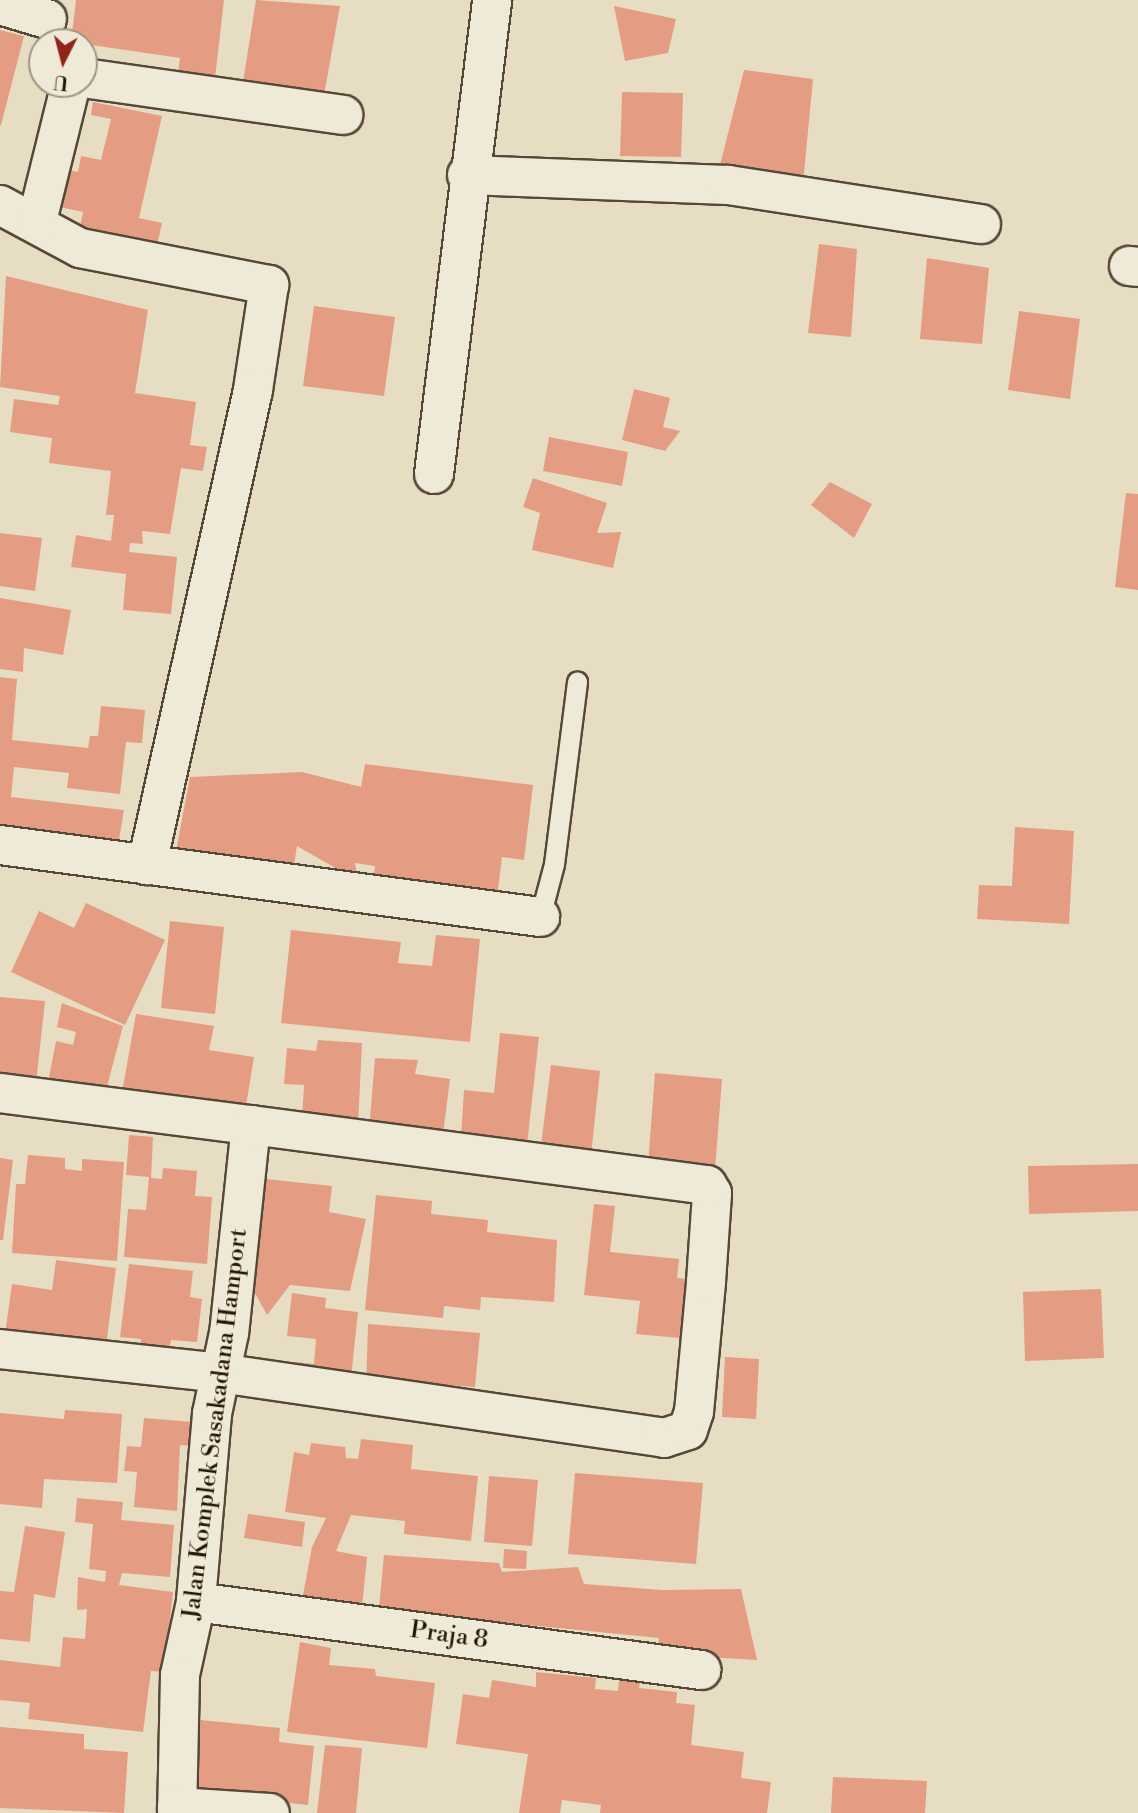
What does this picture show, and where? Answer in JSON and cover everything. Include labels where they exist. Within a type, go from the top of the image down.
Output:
[{"type":"street","points":[[434,474],[467,176],[492,0]]},
{"type":"street","points":[[0,5],[49,20]]},
{"type":"street","points":[[98,80],[343,115]]},
{"type":"street","points":[[37,221],[68,98]]},
{"type":"street","points":[[467,176],[728,185],[981,224]]},
{"type":"street","points":[[0,205],[37,221],[52,236],[80,248],[270,285],[251,403],[147,865]]},
{"type":"street","points":[[0,845],[540,917]]},
{"type":"street","points":[[0,1093],[707,1185],[712,1193],[694,1412],[688,1430],[664,1438],[220,1374],[0,1349]]},
{"type":"street","name":"Jalan Komplek Sasakadana Hamport","points":[[177,1810],[180,1675],[196,1602],[212,1414],[220,1374],[251,1125]]},
{"type":"street","name":"Praja 8","points":[[196,1602],[702,1670]]},
{"type":"street","points":[[177,1810],[270,1813]]},
{"type":"lane","points":[[540,917],[554,864],[577,681]]},
{"type":"building","points":[[76,0],[224,0],[215,78],[178,74],[180,58],[98,46],[98,28],[73,28]]},
{"type":"building","points":[[256,0],[340,6],[324,95],[243,82]]},
{"type":"building","points":[[614,6],[676,19],[668,53],[625,61]]},
{"type":"building","points":[[0,30],[24,36],[1,125],[0,125]]},
{"type":"building","points":[[744,70],[813,79],[803,184],[718,173]]},
{"type":"building","points":[[622,92],[683,93],[681,157],[620,156]]},
{"type":"building","points":[[93,102],[162,116],[139,218],[162,223],[154,259],[77,243],[83,212],[55,206],[63,169],[78,172],[81,156],[101,160],[111,119],[91,115]]},
{"type":"building","points":[[819,244],[857,249],[851,337],[808,333]]},
{"type":"building","points":[[927,258],[989,268],[982,344],[920,339]]},
{"type":"building","points":[[6,276],[148,310],[135,393],[196,402],[190,445],[207,447],[203,471],[181,468],[170,534],[142,531],[143,544],[130,543],[129,552],[177,557],[171,614],[123,610],[126,574],[71,567],[76,535],[111,541],[114,515],[106,515],[111,471],[49,463],[52,438],[10,432],[14,399],[58,405],[60,396],[0,387]]},
{"type":"building","points":[[314,306],[395,317],[384,396],[303,386]]},
{"type":"building","points":[[1019,311],[1080,319],[1070,399],[1008,390]]},
{"type":"building","points":[[634,389],[670,398],[663,427],[680,431],[665,451],[622,440]]},
{"type":"building","points":[[549,437],[628,452],[622,486],[543,471]]},
{"type":"building","points":[[533,478],[607,503],[597,533],[621,532],[613,568],[532,550],[540,513],[523,507]]},
{"type":"building","points":[[830,482],[872,504],[854,538],[811,505]]},
{"type":"building","points":[[1126,493],[1138,494],[1138,590],[1115,587]]},
{"type":"building","points":[[0,533],[42,538],[35,591],[0,586]]},
{"type":"building","points":[[0,598],[71,610],[63,655],[24,648],[23,672],[0,669]]},
{"type":"building","points":[[0,677],[17,679],[12,740],[88,748],[90,736],[98,736],[101,706],[145,710],[142,743],[126,742],[120,794],[67,788],[69,773],[14,767],[11,797],[124,810],[118,846],[0,831]]},
{"type":"building","points":[[365,764],[533,785],[524,860],[502,857],[496,906],[372,890],[375,866],[355,863],[358,881],[297,846],[293,871],[176,851],[190,777],[302,772],[361,787]]},
{"type":"building","points":[[1015,827],[1074,831],[1069,924],[977,919],[979,885],[1012,886]]},
{"type":"building","points":[[86,903],[165,940],[125,1025],[11,972],[39,911],[74,928]]},
{"type":"building","points":[[170,921],[224,927],[215,1014],[161,1008]]},
{"type":"building","points":[[291,930],[401,942],[398,963],[432,966],[436,935],[480,939],[470,1042],[281,1023]]},
{"type":"building","points":[[0,997],[45,1001],[36,1083],[0,1079]]},
{"type":"building","points":[[62,1003],[123,1026],[103,1102],[46,1093],[56,1041],[73,1045],[76,1032],[57,1027]]},
{"type":"building","points":[[136,1014],[214,1026],[209,1050],[254,1057],[244,1118],[121,1098]]},
{"type":"building","points":[[500,1033],[539,1037],[527,1145],[461,1136],[464,1090],[494,1093]]},
{"type":"building","points":[[318,1040],[362,1043],[358,1125],[302,1120],[304,1085],[284,1084],[287,1048],[316,1051]]},
{"type":"building","points":[[375,1058],[418,1060],[415,1074],[450,1079],[443,1134],[374,1128],[370,1118]]},
{"type":"building","points":[[551,1065],[600,1071],[591,1155],[541,1145]]},
{"type":"building","points":[[655,1073],[722,1079],[715,1170],[648,1165]]},
{"type":"building","points":[[129,1135],[153,1137],[151,1178],[162,1179],[163,1168],[197,1171],[195,1196],[212,1197],[207,1264],[124,1257],[128,1209],[146,1210],[149,1177],[126,1175]]},
{"type":"building","points":[[28,1155],[65,1158],[65,1169],[82,1171],[82,1159],[124,1162],[117,1261],[12,1253],[16,1184],[25,1184]]},
{"type":"building","points":[[0,1158],[13,1160],[3,1240],[0,1240]]},
{"type":"building","points":[[1138,1164],[1138,1211],[1029,1214],[1028,1166]]},
{"type":"building","points":[[256,1178],[332,1186],[329,1212],[366,1219],[350,1291],[290,1285],[267,1315],[245,1275]]},
{"type":"building","points":[[376,1195],[432,1201],[431,1214],[488,1220],[487,1232],[557,1240],[554,1302],[481,1297],[480,1310],[444,1306],[443,1318],[365,1310]]},
{"type":"building","points":[[594,1204],[615,1206],[610,1252],[679,1259],[677,1278],[696,1280],[690,1339],[636,1334],[640,1301],[584,1295]]},
{"type":"building","points":[[56,1260],[116,1268],[105,1354],[4,1341],[12,1284],[52,1290]]},
{"type":"building","points":[[129,1264],[193,1271],[190,1297],[202,1299],[197,1342],[171,1340],[168,1358],[139,1354],[141,1339],[120,1337]]},
{"type":"building","points":[[1101,1289],[1104,1358],[1025,1361],[1023,1292]]},
{"type":"building","points":[[292,1293],[326,1298],[325,1308],[358,1312],[350,1387],[293,1379],[296,1362],[314,1364],[316,1339],[287,1336]]},
{"type":"building","points":[[368,1324],[480,1333],[475,1387],[449,1385],[448,1399],[366,1389]]},
{"type":"building","points":[[725,1357],[759,1359],[756,1419],[722,1417]]},
{"type":"building","points":[[65,1410],[122,1414],[117,1483],[44,1479],[42,1508],[0,1504],[0,1413],[64,1419]]},
{"type":"building","points":[[144,1418],[193,1422],[191,1446],[180,1445],[177,1511],[134,1507],[137,1472],[124,1471],[127,1446],[141,1447]]},
{"type":"building","points":[[361,1439],[413,1445],[411,1469],[478,1476],[471,1541],[404,1534],[405,1521],[351,1515],[336,1551],[367,1557],[361,1617],[300,1611],[312,1547],[326,1518],[285,1512],[294,1452],[309,1455],[311,1443],[345,1447],[346,1458],[358,1459]]},
{"type":"building","points":[[575,1473],[703,1483],[696,1564],[568,1554]]},
{"type":"building","points":[[489,1476],[538,1480],[532,1546],[484,1542]]},
{"type":"building","points":[[77,1498],[123,1502],[121,1520],[174,1525],[170,1577],[122,1573],[119,1585],[173,1592],[164,1672],[151,1671],[143,1732],[28,1719],[30,1703],[0,1700],[0,1660],[60,1667],[63,1637],[85,1639],[87,1609],[77,1610],[78,1577],[105,1582],[106,1571],[89,1569],[93,1524],[75,1522]]},
{"type":"building","points":[[248,1514],[305,1522],[302,1547],[244,1538]]},
{"type":"building","points":[[25,1526],[65,1532],[55,1598],[34,1594],[30,1642],[0,1639],[0,1591],[14,1592]]},
{"type":"building","points":[[504,1549],[527,1551],[526,1569],[503,1568]]},
{"type":"building","points":[[384,1555],[499,1563],[502,1572],[578,1567],[584,1584],[662,1590],[741,1589],[757,1660],[657,1654],[659,1638],[499,1622],[498,1633],[378,1619]]},
{"type":"building","points":[[300,1642],[331,1648],[329,1665],[375,1669],[376,1676],[435,1683],[427,1748],[287,1732]]},
{"type":"building","points":[[536,1672],[596,1678],[595,1689],[618,1691],[620,1672],[641,1675],[639,1688],[677,1692],[676,1703],[695,1705],[691,1745],[744,1752],[741,1778],[771,1782],[767,1813],[600,1813],[601,1805],[562,1800],[560,1813],[519,1813],[528,1754],[456,1744],[463,1694],[489,1698],[492,1680],[536,1687]]},
{"type":"building","points":[[190,1719],[280,1728],[279,1742],[314,1746],[308,1805],[182,1792]]},
{"type":"building","points":[[0,1727],[84,1734],[84,1749],[128,1752],[124,1813],[0,1808]]},
{"type":"building","points":[[325,1745],[362,1748],[356,1813],[317,1813]]},
{"type":"building","points":[[833,1777],[927,1781],[925,1813],[831,1813]]}]
